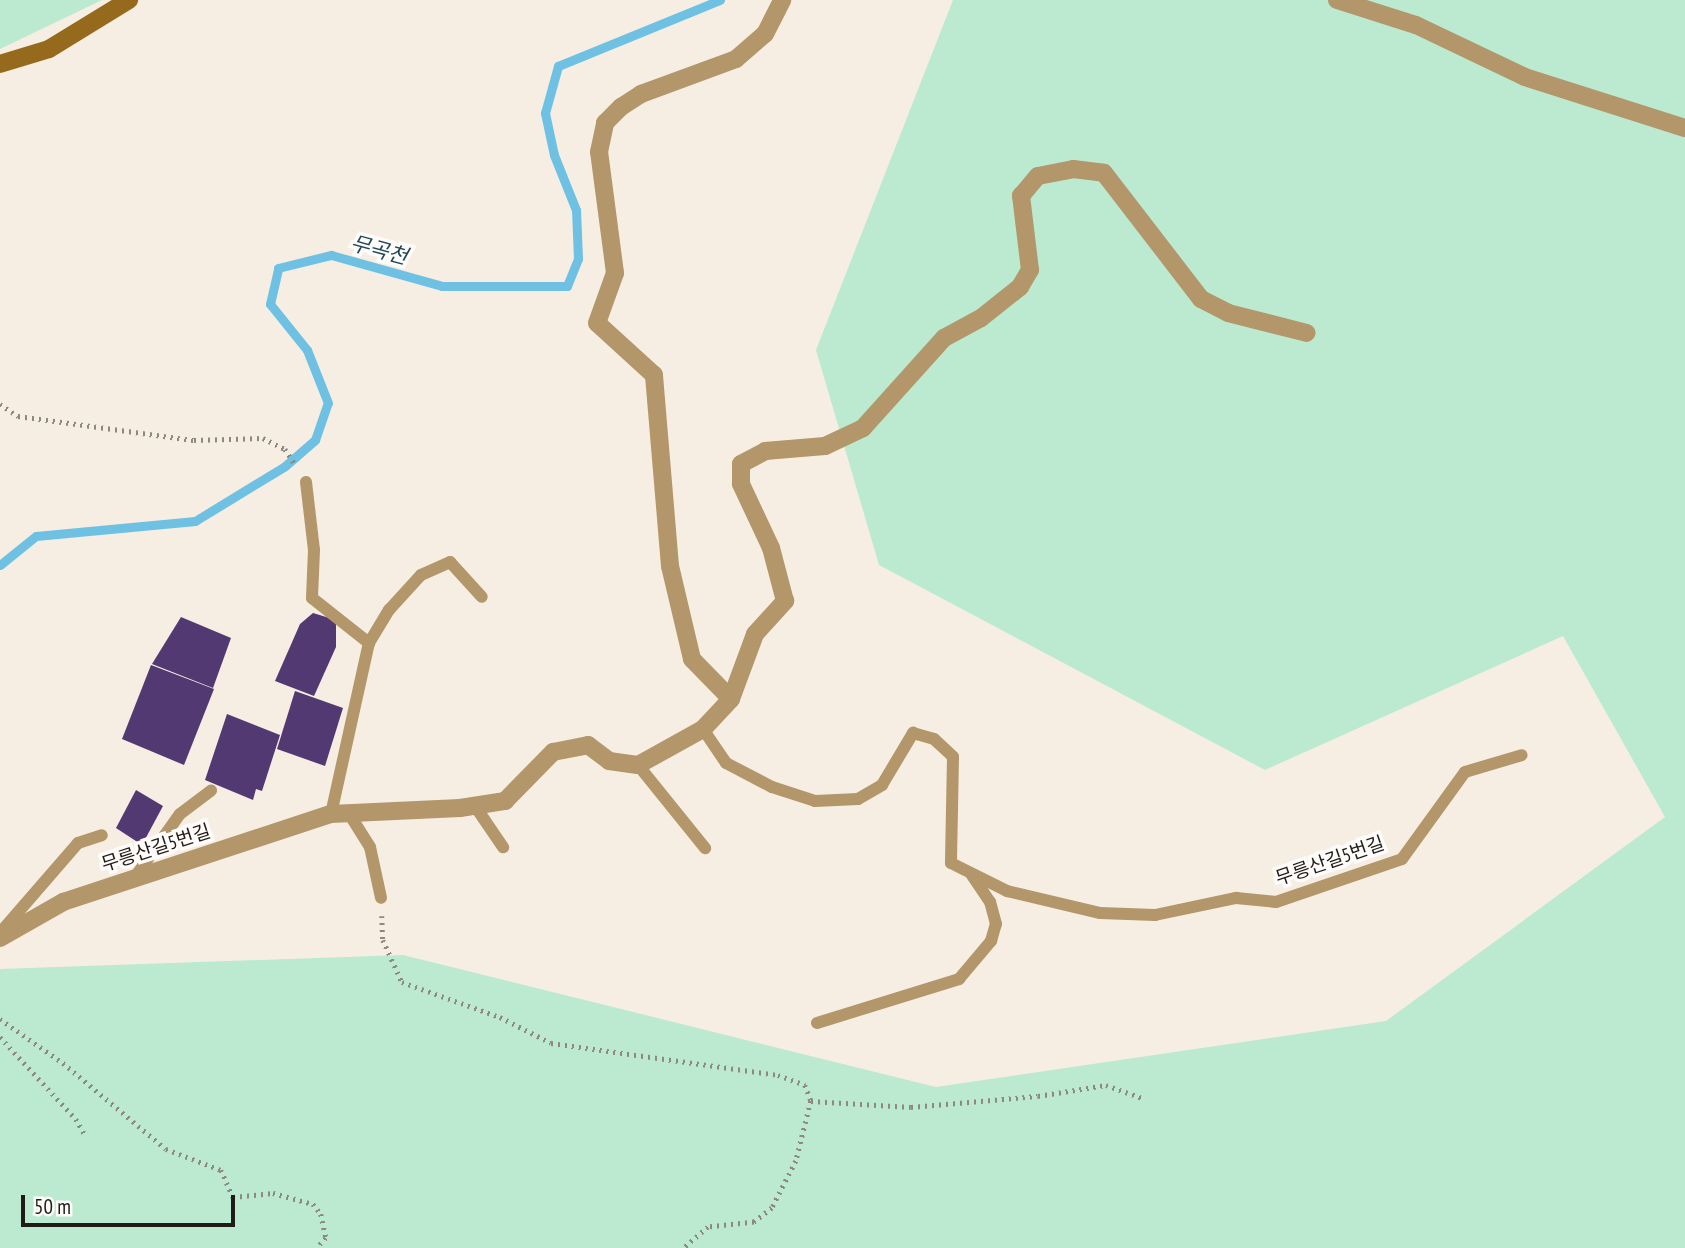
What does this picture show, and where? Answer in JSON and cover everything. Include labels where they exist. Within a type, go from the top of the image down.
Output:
[{"type":"street","points":[[0,64],[49,49],[129,0]]},
{"type":"street","points":[[731,699],[692,659],[670,566],[654,375],[597,323],[615,273],[599,152],[605,123],[621,107],[641,94],[736,60],[765,34],[782,0]]},
{"type":"street","points":[[1337,0],[1416,25],[1524,77],[1685,128]]},
{"type":"street","points":[[638,765],[703,729],[731,699],[755,634],[785,601],[771,548],[741,484],[741,464],[765,451],[825,446],[863,428],[944,338],[981,318],[1020,287],[1030,270],[1021,196],[1038,176],[1073,169],[1104,173],[1201,299],[1228,313],[1307,333]]},
{"type":"street","name":"무릉산길5번길","points":[[0,935],[63,902],[340,813],[475,806],[505,801],[553,752],[588,745],[609,761],[638,765]]},
{"type":"lane","points":[[306,482],[314,550],[312,598],[369,643]]},
{"type":"lane","points":[[381,898],[370,847],[340,813],[369,643],[389,610],[421,575],[450,562],[482,597]]},
{"type":"lane","name":"무릉산길5번길","points":[[703,729],[726,763],[772,787],[815,801],[858,799],[882,785],[913,733],[934,739],[953,757],[951,863],[1007,891],[1100,913],[1155,915],[1236,898],[1276,902],[1402,859],[1465,772],[1522,755]]},
{"type":"lane","points":[[638,765],[705,848]]},
{"type":"lane","points":[[135,877],[180,814],[211,791]]},
{"type":"lane","points":[[475,806],[503,847]]},
{"type":"lane","points":[[0,935],[78,843],[102,835]]},
{"type":"lane","points":[[817,1023],[959,979],[991,941],[996,924],[990,902],[969,872]]},
{"type":"path","points":[[0,404],[18,416],[194,440],[263,438],[285,449]]},
{"type":"path","points":[[381,898],[383,940],[402,982],[500,1017],[551,1044],[778,1075],[805,1085],[812,1093],[796,1161],[772,1208],[754,1222],[708,1227],[684,1248]]},
{"type":"path","points":[[0,1018],[64,1063],[166,1149],[221,1170],[233,1197],[273,1193],[313,1204],[321,1214],[326,1238],[317,1248]]},
{"type":"path","points":[[0,1037],[76,1119],[86,1136]]},
{"type":"path","points":[[811,1101],[911,1107],[1038,1096],[1107,1085],[1145,1099]]},
{"type":"green space","points":[[0,0],[102,0],[0,49]]},
{"type":"green space","points":[[953,0],[1685,0],[1685,1248],[0,1248],[0,969],[403,955],[936,1087],[1386,1021],[1665,817],[1563,636],[1265,770],[879,565],[816,350]]},
{"type":"building","points":[[313,613],[336,620],[336,647],[314,696],[275,681],[300,624]]},
{"type":"building","points":[[181,617],[231,638],[213,688],[152,664]]},
{"type":"building","points":[[151,665],[214,689],[184,765],[122,739]]},
{"type":"building","points":[[295,691],[343,708],[325,766],[277,749]]},
{"type":"building","points":[[227,714],[280,735],[262,791],[256,789],[253,800],[205,780]]},
{"type":"building","points":[[136,790],[163,806],[142,845],[116,828]]},
{"type":"waterway","name":"무곡천","points":[[0,565],[36,536],[195,521],[285,466],[315,440],[328,403],[307,350],[270,304],[278,268],[331,255],[442,286],[567,286],[578,259],[576,210],[554,155],[545,113],[558,66],[720,0]]}]
